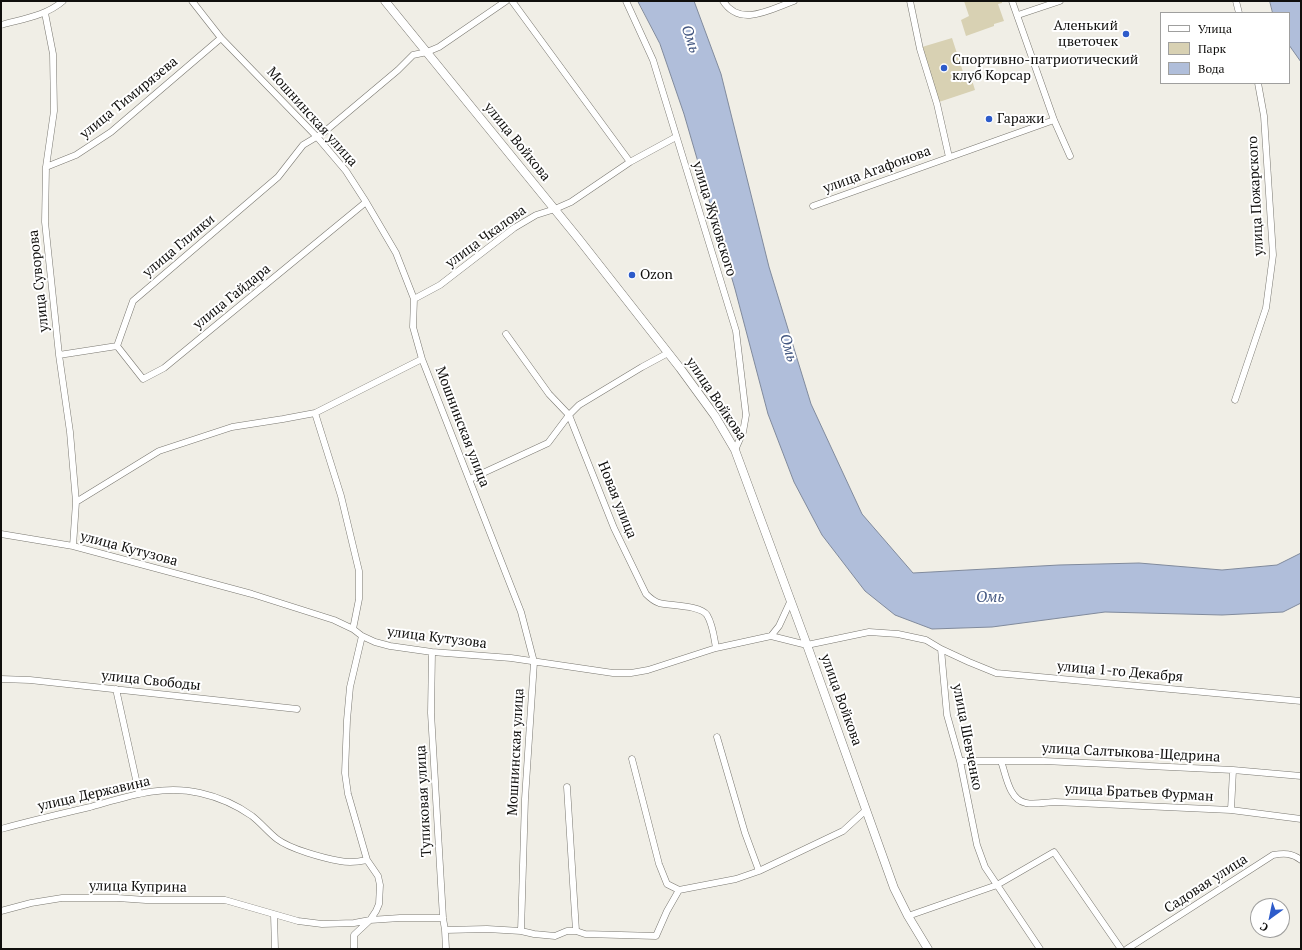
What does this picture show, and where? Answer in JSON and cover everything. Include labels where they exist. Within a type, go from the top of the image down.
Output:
[{"type":"main road","name":"улица Войкова","points":[[385,1],[555,209],[668,353],[715,416],[735,450],[894,888],[908,916],[928,949]]},
{"type":"street","points":[[1,25],[45,13],[55,8],[63,1]]},
{"type":"street","name":"Мошнинская улица","points":[[192,1],[221,38],[318,138],[346,171],[396,253],[414,299],[413,326],[422,359],[521,612],[534,662],[525,799],[521,931]]},
{"type":"street","name":"улица Глинки","points":[[117,346],[133,301],[278,177],[304,145],[318,138],[398,70],[412,55],[427,52],[439,47],[506,1]]},
{"type":"street","points":[[512,1],[630,162]]},
{"type":"street","name":"улица Жуковского","points":[[626,1],[653,60],[736,331],[746,415],[743,432],[735,450]]},
{"type":"street","points":[[723,1],[729,9],[738,15],[754,15],[794,1]]},
{"type":"street","name":"улица Агафонова","points":[[910,1],[920,49],[937,104],[949,157]]},
{"type":"street","points":[[1012,1],[1054,120],[1070,156]]},
{"type":"street","points":[[1018,15],[1060,1]]},
{"type":"street","points":[[1236,1],[1239,12]]},
{"type":"street","name":"улица Суворова","points":[[45,13],[53,54],[54,111],[46,167],[45,222],[59,355],[70,432],[76,502],[73,546]]},
{"type":"street","name":"улица Тимирязева","points":[[46,167],[76,155],[111,132],[221,38]]},
{"type":"street","name":"улица Пожарского","points":[[1235,400],[1266,308],[1273,255],[1264,116],[1258,84]]},
{"type":"street","name":"улица Агафонова","points":[[813,206],[1054,120]]},
{"type":"street","name":"улица Чкалова","points":[[414,299],[440,285],[514,228],[536,215],[571,202],[630,162],[676,137]]},
{"type":"street","name":"улица Гайдара","points":[[117,346],[143,380],[164,368],[366,202]]},
{"type":"street","name":"Новая улица","points":[[506,334],[549,394],[569,415],[614,528],[646,594],[653,600],[660,603],[698,609],[706,613],[711,624],[716,648]]},
{"type":"street","points":[[59,355],[117,346]]},
{"type":"street","points":[[470,480],[548,443],[569,415],[579,405],[668,353]]},
{"type":"street","points":[[76,502],[159,451],[232,427],[283,420],[315,413],[422,359]]},
{"type":"street","points":[[315,413],[341,496],[359,571],[359,599],[353,629]]},
{"type":"street","name":"улица Кутузова","points":[[1,534],[73,546],[252,594],[334,620],[375,642],[390,646],[432,652],[511,658],[613,673],[631,674],[716,648],[770,636],[807,645]]},
{"type":"street","points":[[770,636],[779,626],[790,600]]},
{"type":"street","points":[[807,645],[869,632],[898,634],[926,640],[941,649]]},
{"type":"street","points":[[354,949],[354,935],[376,912],[379,904],[380,886],[378,876],[367,860],[348,794],[345,773],[350,687],[362,636]]},
{"type":"street","name":"улица 1-го Декабря","points":[[941,649],[996,673],[1301,701]]},
{"type":"street","name":"улица Шевченко","points":[[941,649],[947,714],[960,761],[977,845],[985,867],[1040,949]]},
{"type":"street","name":"Тупиковая улица","points":[[432,652],[431,713],[446,949]]},
{"type":"street","name":"улица Свободы","points":[[1,679],[30,680],[297,710]]},
{"type":"street","points":[[116,690],[139,793]]},
{"type":"street","points":[[717,737],[745,833],[759,871]]},
{"type":"street","points":[[632,759],[659,864],[667,884],[679,890],[736,879],[759,871],[843,830],[866,810]]},
{"type":"street","name":"улица Салтыкова-Щедрина","points":[[960,761],[1044,761],[1233,770],[1301,776]]},
{"type":"street","name":"улица Братьев Фурман","points":[[1001,762],[1013,795],[1018,800],[1026,803],[1055,802],[1231,810],[1301,819]]},
{"type":"street","points":[[1231,810],[1233,770]]},
{"type":"street","points":[[567,787],[576,931]]},
{"type":"street","name":"улица Державина","points":[[1,829],[139,793],[182,790],[214,797],[241,809],[253,817],[277,839],[288,846],[340,862],[367,860]]},
{"type":"street","points":[[908,916],[997,885],[1054,852],[1121,949]]},
{"type":"street","name":"Садовая улица","points":[[1127,949],[1273,855],[1292,854],[1301,860]]},
{"type":"street","points":[[445,930],[487,928],[555,936],[566,931],[576,931],[585,934],[656,936],[667,911],[679,890]]},
{"type":"street","name":"улица Куприна","points":[[1,912],[31,903],[62,898],[111,898],[146,900],[225,900],[298,921],[322,924],[354,923],[370,920],[400,918],[443,918]]},
{"type":"street","points":[[274,915],[274,949]]},
{"type":"green space","points":[[964,1],[1002,1],[1002,3],[998,4],[1004,21],[966,36],[961,20],[969,16]]},
{"type":"green space","points":[[952,38],[965,78],[971,77],[975,90],[939,102],[922,47]]},
{"type":"water","name":"Омь","points":[[638,1],[694,1],[721,74],[769,267],[811,404],[862,514],[913,573],[1059,565],[1139,563],[1222,570],[1277,565],[1301,553],[1301,603],[1283,612],[1222,615],[1105,612],[992,627],[932,629],[895,615],[865,591],[822,535],[794,482],[768,414],[735,289],[684,114],[660,44]]},
{"type":"water","points":[[1270,1],[1301,1],[1301,62],[1290,46],[1290,12],[1273,12]]},
{"type":"place","name":"Аленький цветочек","points":[[1126,34]]},
{"type":"place","name":"Спортивно-патриотический клуб Корсар","points":[[944,68]]},
{"type":"place","name":"Гаражи","points":[[989,119]]},
{"type":"place","name":"Ozon","points":[[632,275]]}]
